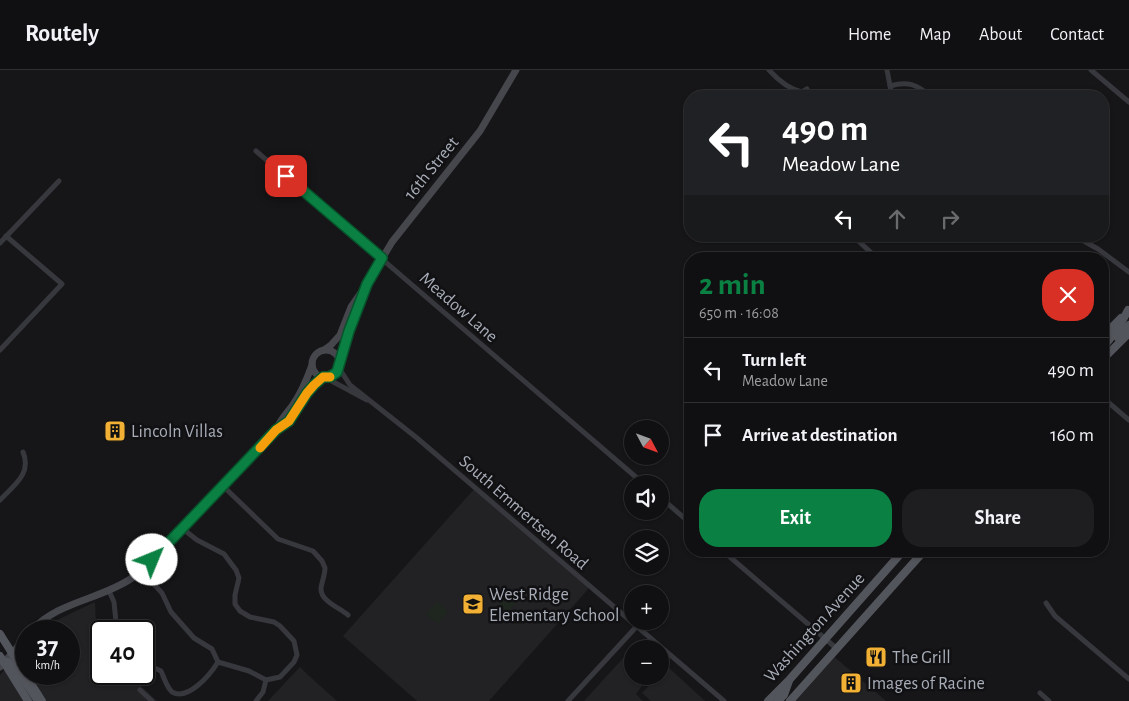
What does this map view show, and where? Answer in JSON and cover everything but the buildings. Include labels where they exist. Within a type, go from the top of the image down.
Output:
[{"type":"main road","points":[[1109,331],[1129,310]]},
{"type":"main road","points":[[1109,340],[1120,327],[1129,310]]},
{"type":"main road","points":[[1115,347],[1116,340],[1129,325]]},
{"type":"main road","points":[[1109,353],[1129,333]]},
{"type":"main road","name":"Washington Avenue","points":[[768,701],[790,679],[824,638],[898,557]]},
{"type":"main road","name":"Washington Avenue","points":[[790,701],[919,557]]},
{"type":"main road","points":[[0,634],[42,701]]},
{"type":"main road","points":[[0,643],[12,653]]},
{"type":"main road","points":[[1,662],[28,701]]},
{"type":"main road","points":[[1,662],[8,662],[15,667],[38,701]]},
{"type":"main road","points":[[778,701],[784,695],[790,679]]},
{"type":"street","name":"16th Street","points":[[276,430],[280,420],[293,405],[303,387],[316,354],[331,345],[340,335],[351,307],[382,258],[403,227],[480,131],[516,70]]},
{"type":"street","points":[[769,70],[778,80],[793,90]]},
{"type":"street","points":[[887,70],[891,90]]},
{"type":"street","points":[[1091,70],[1129,102]]},
{"type":"street","points":[[890,86],[905,83],[914,85],[921,90]]},
{"type":"street","name":"Meadow Lane","points":[[256,151],[634,475]]},
{"type":"street","points":[[0,243],[59,180]]},
{"type":"street","points":[[0,350],[62,284],[6,236]]},
{"type":"street","points":[[858,242],[867,252]]},
{"type":"street","points":[[1086,242],[1103,252]]},
{"type":"street","points":[[1109,256],[1129,272]]},
{"type":"street","name":"16th Street","points":[[43,620],[61,608],[109,591],[141,570],[183,529],[276,430],[289,421],[307,393],[324,378],[334,375],[340,366],[349,331],[367,284]]},
{"type":"street","points":[[324,350],[333,352],[339,359],[340,366]]},
{"type":"street","points":[[312,364],[314,372],[324,378]]},
{"type":"street","name":"South Emmertsen Road","points":[[340,366],[350,385],[418,438],[624,615]]},
{"type":"street","name":"South Emmertsen Road","points":[[324,378],[374,404]]},
{"type":"street","points":[[1109,403],[1129,420]]},
{"type":"street","points":[[0,500],[25,471],[26,460],[23,452]]},
{"type":"street","points":[[223,486],[278,539],[308,549],[318,555],[325,568],[321,589],[322,595],[329,603],[348,615]]},
{"type":"street","points":[[669,505],[684,518]]},
{"type":"street","points":[[141,570],[162,593],[171,612],[194,638],[212,650],[218,662],[249,671],[266,680],[280,677],[294,662],[297,655],[294,642],[274,622],[250,617],[240,611],[235,604],[239,578],[236,570],[224,554],[196,540],[183,529]]},
{"type":"street","points":[[730,557],[836,648]]},
{"type":"street","points":[[109,591],[114,602],[116,620]]},
{"type":"street","points":[[1046,603],[1055,616],[1129,679]]},
{"type":"street","points":[[568,701],[633,630]]},
{"type":"street","name":"South Emmertsen Road","points":[[642,630],[724,701]]},
{"type":"street","points":[[1,662],[15,650]]},
{"type":"street","points":[[155,668],[161,671],[170,691],[176,696],[184,697],[207,680],[218,662]]},
{"type":"street","points":[[256,701],[262,692],[266,680]]},
{"type":"street","points":[[140,690],[152,701]]},
{"type":"street","points":[[1040,694],[1049,701]]},
{"type":"shaded area","name":"West Ridge Elementary School","points":[[475,488],[590,587],[489,701],[417,701],[343,636]]},
{"type":"shaded area","points":[[511,590],[520,598],[500,622],[491,614]]},
{"type":"shaded area","points":[[95,602],[96,620],[90,620],[90,685],[140,685],[157,701],[0,701],[0,675],[15,658],[15,685],[80,685],[80,620],[57,620]]},
{"type":"shaded area","points":[[437,602],[448,611],[438,624],[426,614]]},
{"type":"shaded area","points":[[831,654],[886,701],[790,701]]},
{"type":"shaded area","points":[[624,657],[624,685],[642,685],[636,694],[643,701],[584,701]]},
{"type":"shaded area","points":[[300,667],[308,675],[337,701],[268,701]]},
{"type":"shaded area","points":[[669,668],[705,701],[651,701],[642,693],[650,685],[669,685]]},
{"type":"slow traffic","points":[[260,448],[276,430],[289,421],[314,385],[323,377],[330,377]]},
{"type":"place","name":"Lincoln Villas","points":[[115,431]]},
{"type":"place","name":"West Ridge Elementary School","points":[[473,604]]},
{"type":"place","name":"The Grill","points":[[876,657]]},
{"type":"place","name":"Images of Racine","points":[[851,683]]},
{"type":"route","points":[[152,560],[276,430],[289,421],[314,385],[323,377],[330,377],[337,372],[349,331],[367,284],[382,258],[286,176]]}]
